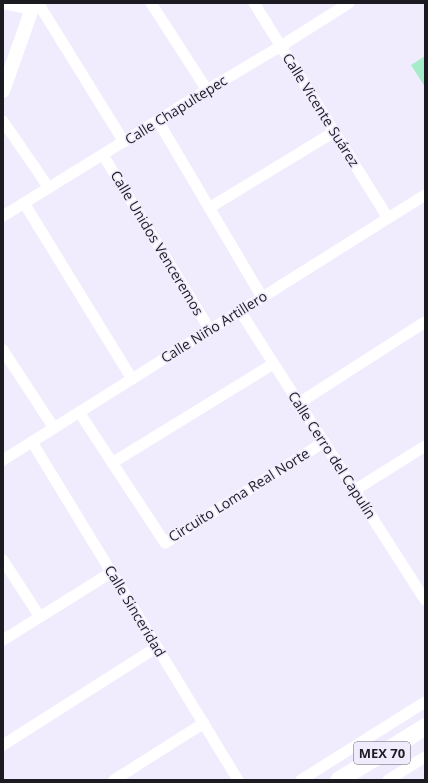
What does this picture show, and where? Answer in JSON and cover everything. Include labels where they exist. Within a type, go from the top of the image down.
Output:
[{"type":"main road","name":"MEX 70","points":[[339,780],[425,727]]},
{"type":"street","points":[[7,3],[35,5]]},
{"type":"street","points":[[150,3],[207,90]]},
{"type":"street","name":"Calle Vicente Suárez","points":[[254,3],[388,218]]},
{"type":"street","name":"Calle Chapultepec","points":[[3,216],[349,3]]},
{"type":"street","points":[[3,91],[35,5]]},
{"type":"street","points":[[35,5],[124,142]]},
{"type":"street","points":[[3,121],[49,188]]},
{"type":"street","points":[[158,121],[262,297]]},
{"type":"street","points":[[209,208],[334,132]]},
{"type":"street","name":"Calle Unidos Venceremos","points":[[104,155],[210,330]]},
{"type":"street","name":"Calle Niño Artillero","points":[[3,460],[388,218],[423,200]]},
{"type":"street","points":[[24,204],[132,379]]},
{"type":"street","name":"Calle Cerro del Capulín","points":[[240,311],[425,600]]},
{"type":"street","points":[[299,403],[425,322]]},
{"type":"street","points":[[3,350],[54,428]]},
{"type":"street","points":[[112,463],[274,364]]},
{"type":"street","name":"Circuito Loma Real Norte","points":[[79,412],[165,543],[324,442]]},
{"type":"street","name":"Calle Sinceridad","points":[[32,442],[238,780]]},
{"type":"street","points":[[355,490],[425,446]]},
{"type":"street","points":[[3,560],[40,617]]},
{"type":"street","points":[[3,640],[112,572]]},
{"type":"street","points":[[3,745],[157,647]]},
{"type":"street","points":[[301,780],[425,702]]},
{"type":"street","points":[[114,780],[204,723]]},
{"type":"street","points":[[388,780],[425,757]]},
{"type":"green space","points":[[425,56],[425,87],[411,65]]}]
